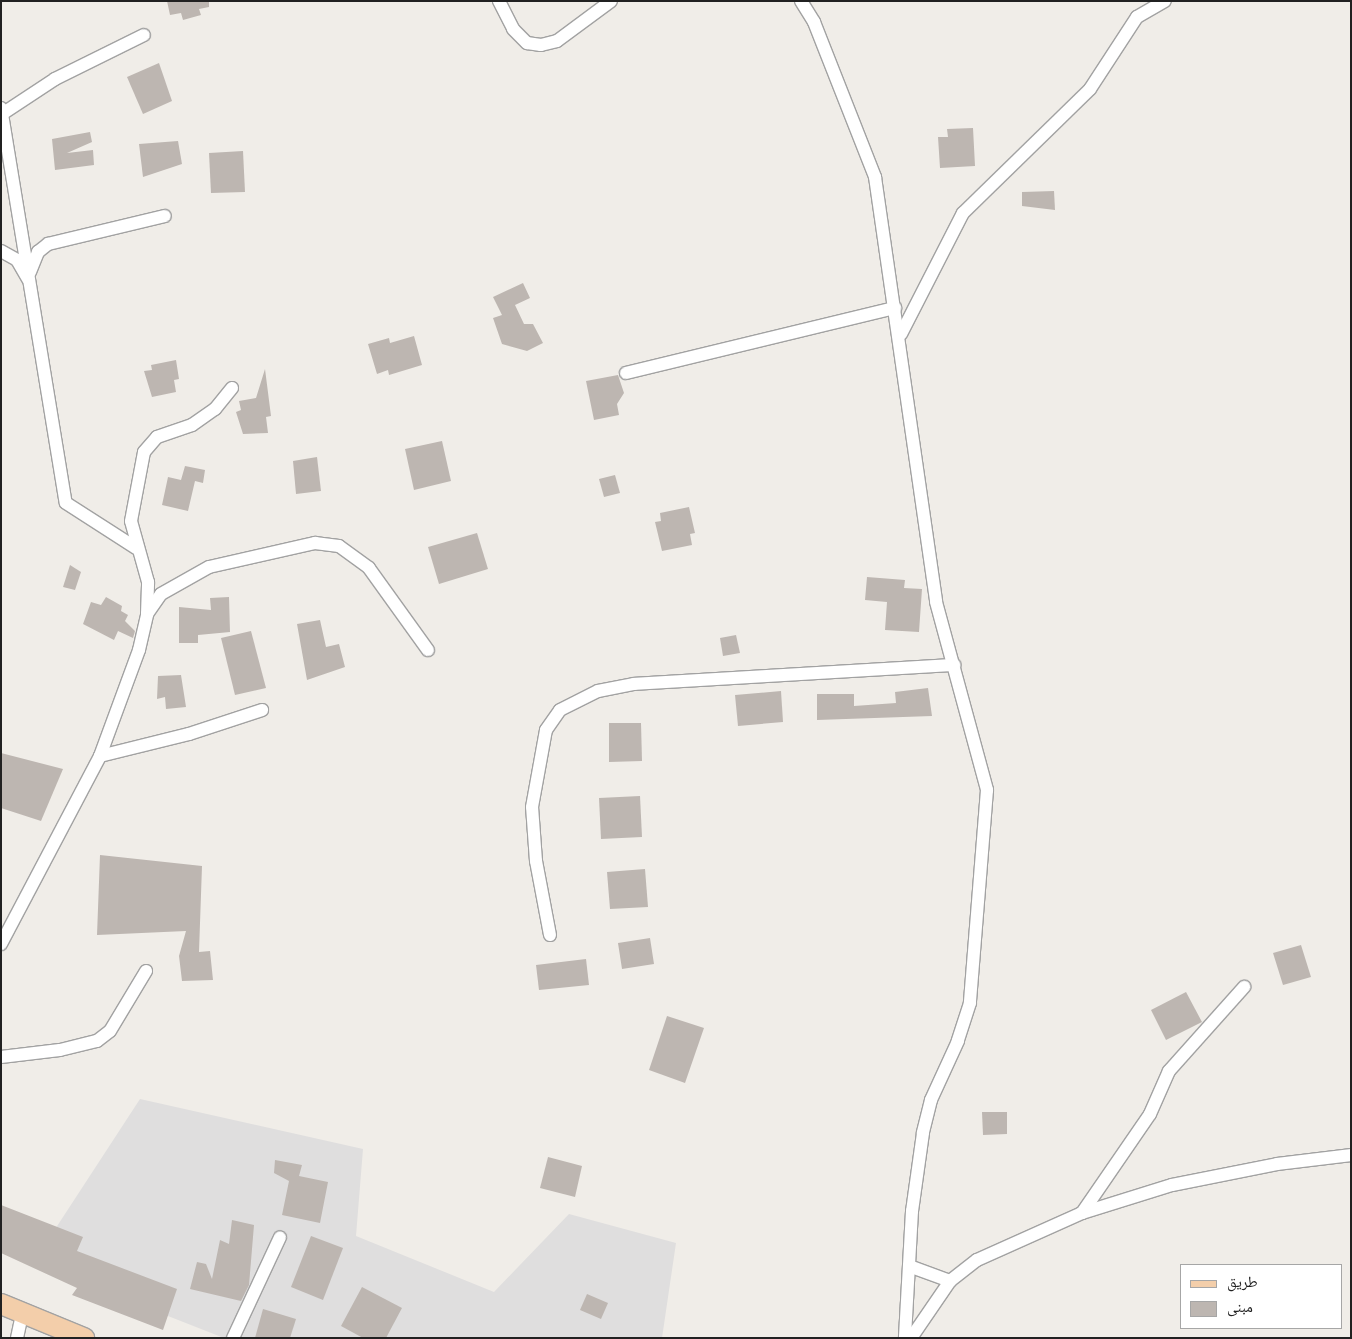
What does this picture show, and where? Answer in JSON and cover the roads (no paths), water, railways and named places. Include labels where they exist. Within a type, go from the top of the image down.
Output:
[{"type":"main road","points":[[1,1304],[84,1338]]},
{"type":"street","points":[[499,1],[513,29],[527,43],[541,45],[557,41],[611,1]]},
{"type":"street","points":[[801,1],[814,22],[875,177],[895,308],[901,334],[906,395],[936,602],[987,790],[988,810],[981,848],[970,1003],[958,1041],[931,1100],[925,1125],[909,1266],[905,1338]]},
{"type":"street","points":[[901,334],[963,213],[1090,88],[1137,17],[1165,1]]},
{"type":"street","points":[[136,548],[66,503],[30,272],[2,111],[55,78],[144,35]]},
{"type":"street","points":[[30,272],[38,252],[48,244],[165,216]]},
{"type":"street","points":[[1,251],[17,260],[32,285]]},
{"type":"street","points":[[626,373],[895,308]]},
{"type":"street","points":[[1,944],[100,756],[139,650],[147,614],[148,582],[136,548],[131,521],[134,493],[149,442],[192,425],[216,409],[232,388]]},
{"type":"street","points":[[147,614],[161,594],[209,567],[315,543],[339,546],[369,568],[428,650]]},
{"type":"street","points":[[550,935],[536,861],[532,807],[546,730],[560,710],[598,692],[634,684],[954,665]]},
{"type":"street","points":[[100,756],[189,734],[262,710]]},
{"type":"street","points":[[1,1057],[60,1050],[97,1041],[110,1031],[146,971]]},
{"type":"street","points":[[1082,1213],[1150,1114],[1169,1071],[1244,987]]},
{"type":"street","points":[[911,1338],[950,1281],[1001,1248],[1082,1213],[1172,1185],[1277,1164],[1351,1156]]},
{"type":"street","points":[[233,1338],[280,1237]]},
{"type":"street","points":[[909,1266],[950,1281]]},
{"type":"street","points":[[17,1338],[22,1314]]}]
